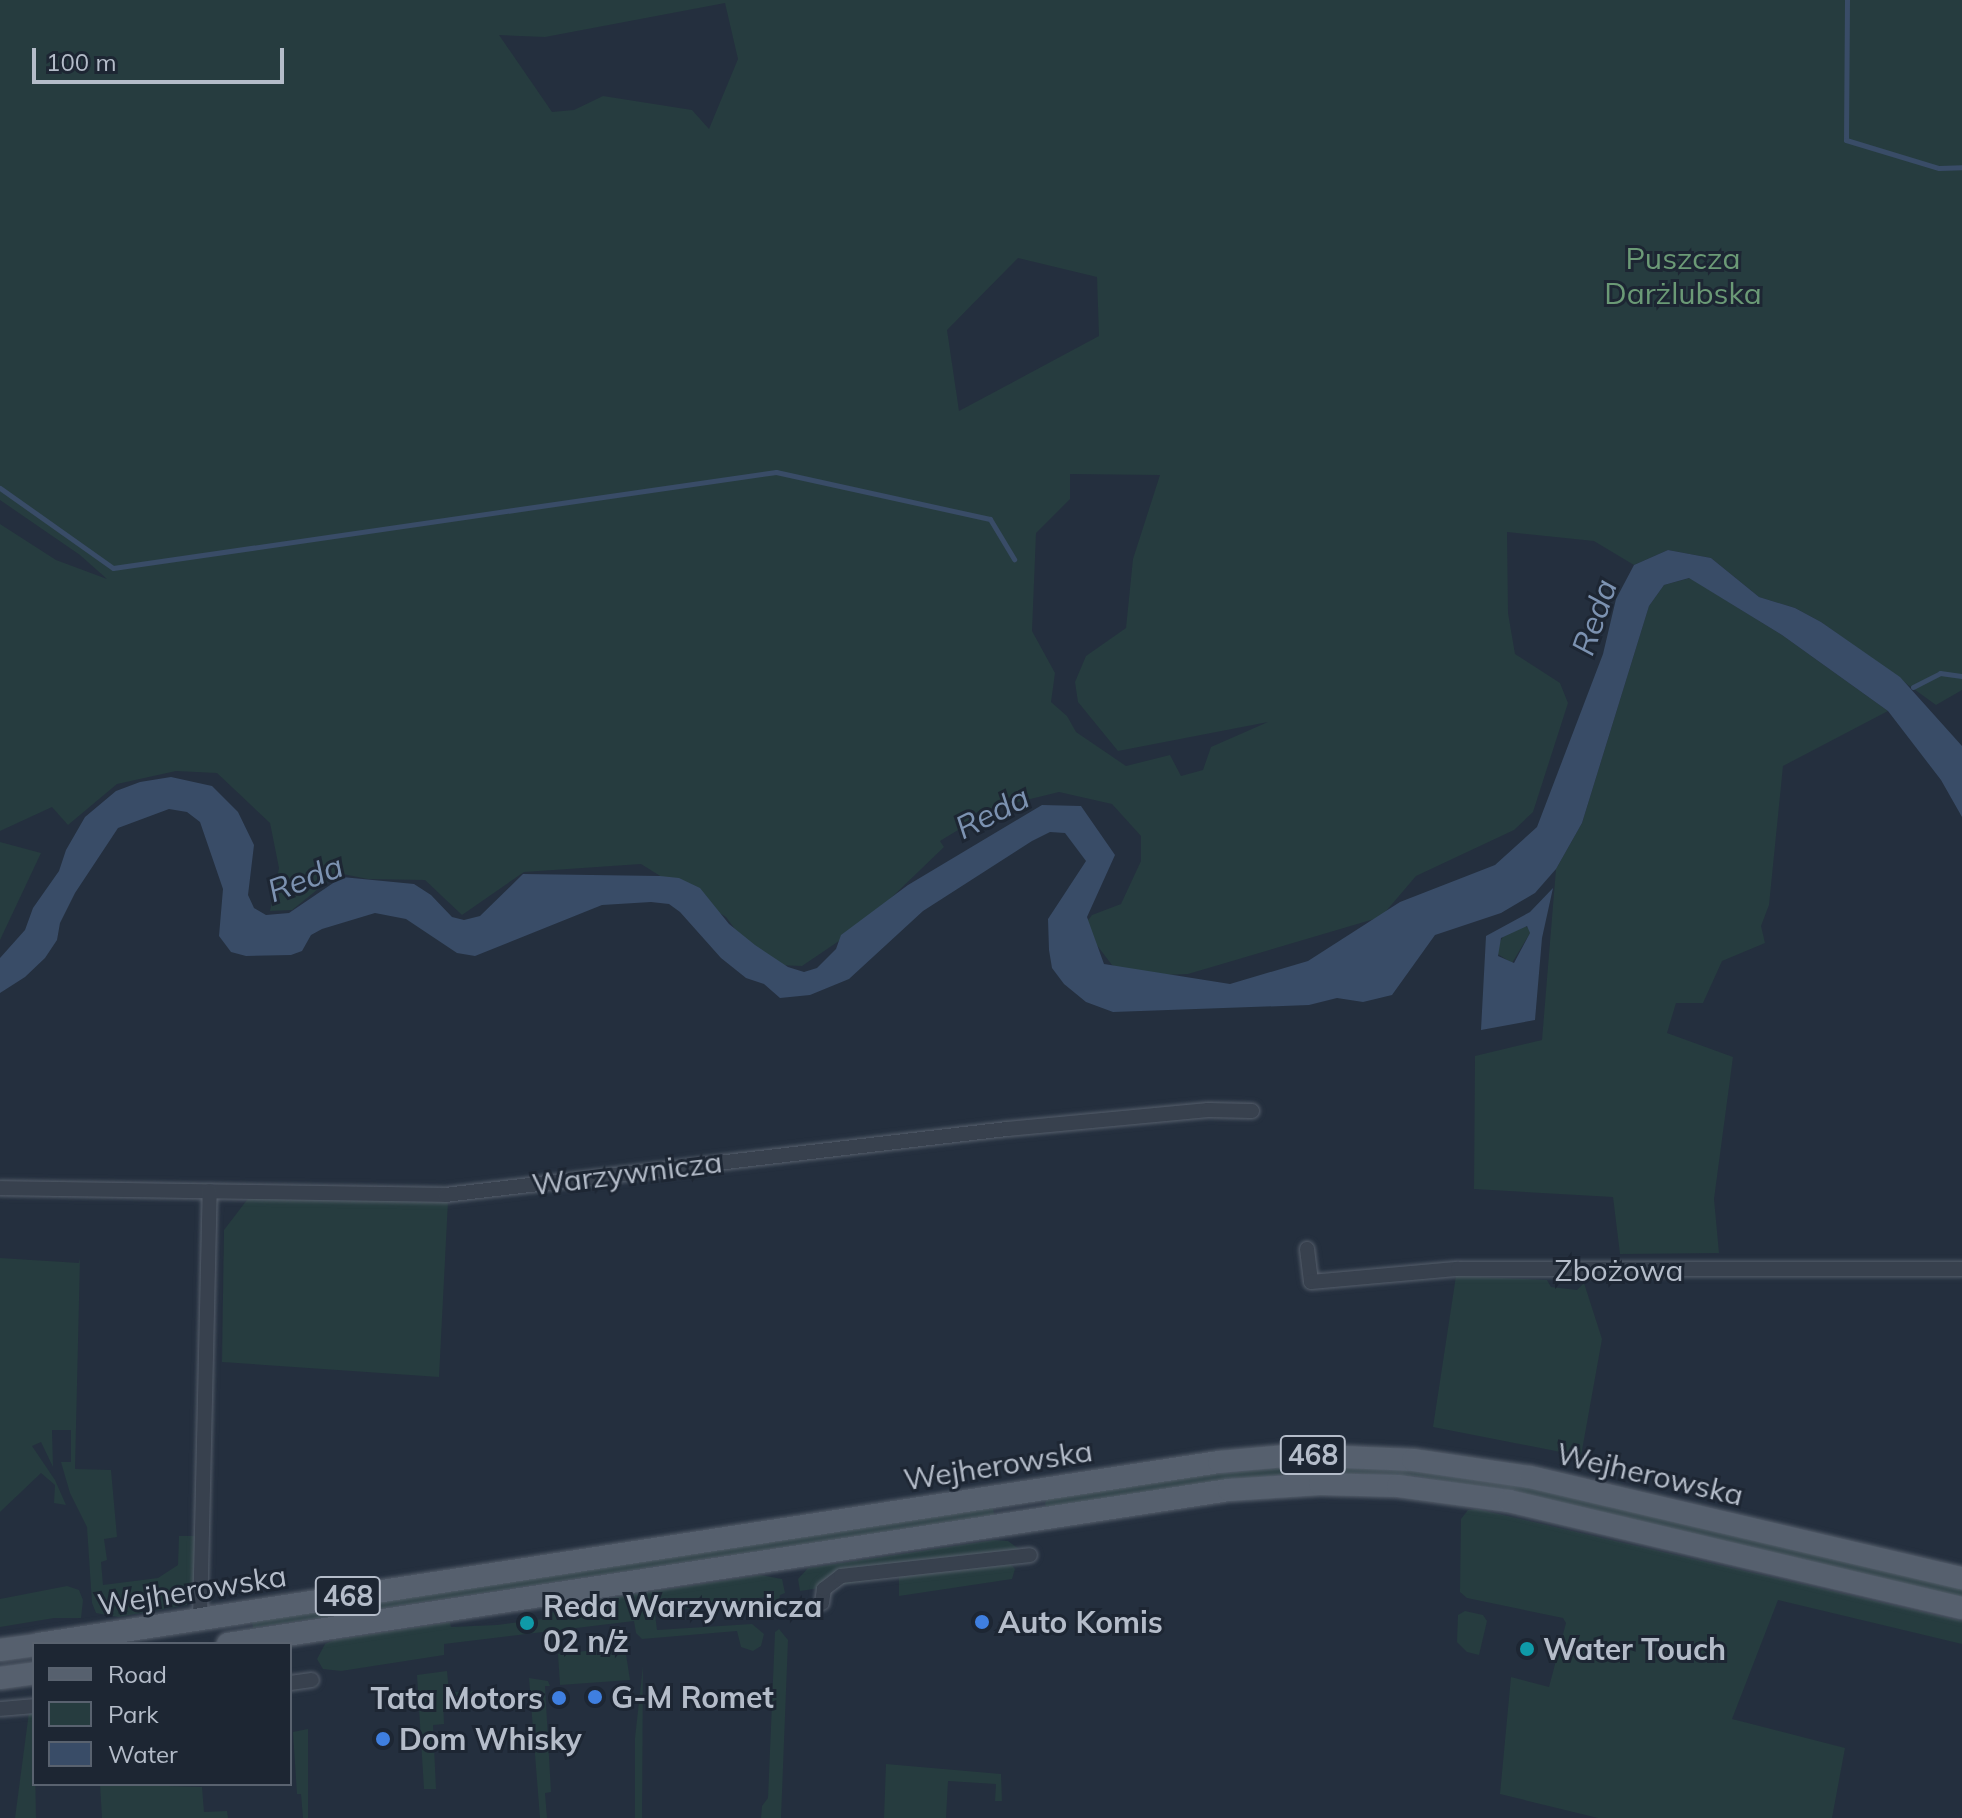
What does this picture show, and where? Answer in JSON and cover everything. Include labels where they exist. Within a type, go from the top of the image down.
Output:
[{"type":"main road","name":"Wejherowska","points":[[50,1642],[1219,1462],[1297,1455],[1413,1460],[1530,1477],[1962,1578]]},
{"type":"main road","name":"Wejherowska","points":[[241,1642],[1229,1490],[1320,1484],[1398,1486],[1509,1501],[1962,1608]]},
{"type":"main road","name":"Wejherowska","points":[[0,1650],[32,1645]]},
{"type":"main road","points":[[0,1678],[32,1673]]},
{"type":"street","name":"Warzywnicza","points":[[0,1188],[445,1195],[1007,1129],[1208,1110],[1252,1111]]},
{"type":"street","points":[[200,1619],[210,1191]]},
{"type":"street","name":"Zbożowa","points":[[1307,1249],[1311,1282],[1458,1269],[1962,1269]]},
{"type":"street","points":[[822,1603],[824,1589],[841,1576],[1030,1555]]},
{"type":"street","points":[[292,1683],[312,1680]]},
{"type":"street","points":[[0,1709],[32,1706]]},
{"type":"green space","name":"Puszcza Darżlubska","points":[[0,0],[1962,0],[1962,690],[1936,705],[1821,622],[1795,608],[1759,597],[1711,558],[1668,550],[1634,565],[1594,541],[1507,532],[1508,613],[1515,654],[1560,683],[1568,703],[1533,812],[1514,830],[1416,876],[1381,917],[1188,974],[1136,976],[1112,965],[1083,927],[1092,915],[1121,904],[1141,861],[1141,836],[1112,804],[1059,792],[977,812],[968,824],[940,841],[944,847],[864,924],[802,966],[775,965],[749,948],[726,917],[641,864],[524,872],[462,915],[425,880],[368,879],[338,873],[292,910],[270,911],[279,868],[270,823],[217,773],[176,771],[117,784],[68,825],[52,807],[0,831],[0,524],[56,560],[107,579],[80,555],[0,500]],"holes":[[[725,3],[738,59],[709,129],[692,110],[603,96],[574,110],[552,112],[499,35],[545,37]],[[1018,258],[1097,277],[1099,336],[959,411],[947,330]],[[1070,474],[1160,475],[1133,559],[1126,628],[1086,656],[1075,682],[1078,702],[1118,751],[1268,722],[1211,747],[1203,770],[1181,776],[1170,755],[1126,766],[1076,732],[1067,716],[1051,702],[1055,673],[1032,631],[1036,533],[1070,499]]]},
{"type":"green space","points":[[1690,578],[1782,635],[1888,711],[1783,766],[1769,905],[1761,926],[1765,943],[1722,961],[1703,1003],[1676,1003],[1667,1033],[1733,1057],[1714,1199],[1719,1253],[1620,1254],[1613,1197],[1474,1189],[1475,1056],[1542,1040],[1556,869],[1582,823],[1649,606],[1664,585]]},
{"type":"green space","points":[[0,842],[41,853],[0,940]]},
{"type":"green space","points":[[1523,926],[1529,928],[1530,933],[1512,963],[1496,953],[1498,945],[1504,935]]},
{"type":"green space","points":[[250,1196],[448,1201],[439,1377],[222,1362],[224,1230]]},
{"type":"green space","points":[[0,1258],[79,1263],[80,1258],[75,1469],[111,1470],[117,1537],[104,1539],[107,1560],[101,1562],[103,1585],[158,1578],[178,1565],[179,1536],[196,1536],[193,1594],[187,1605],[118,1617],[96,1613],[92,1603],[87,1527],[70,1493],[61,1462],[71,1462],[71,1430],[52,1430],[53,1467],[41,1442],[32,1446],[55,1480],[66,1505],[54,1503],[55,1485],[41,1473],[0,1512]]},
{"type":"green space","points":[[1456,1276],[1547,1280],[1551,1287],[1577,1290],[1584,1283],[1602,1339],[1581,1456],[1433,1427]]},
{"type":"green space","points":[[1302,1466],[1422,1471],[1541,1490],[1962,1589],[1962,1597],[1543,1498],[1414,1476],[1293,1473],[1046,1507],[1045,1503],[1047,1499],[1212,1474]]},
{"type":"green space","points":[[993,1507],[994,1515],[253,1628],[252,1622]]},
{"type":"green space","points":[[1477,1509],[1962,1621],[1962,1644],[1778,1600],[1732,1719],[1845,1748],[1832,1818],[1598,1818],[1500,1794],[1511,1677],[1549,1687],[1566,1623],[1563,1618],[1467,1598],[1460,1592],[1461,1519],[1468,1510]]},
{"type":"green space","points":[[994,1540],[1008,1541],[1019,1549],[1010,1563],[1015,1569],[1012,1579],[899,1596],[899,1576],[800,1591],[798,1579],[808,1568]]},
{"type":"green space","points":[[760,1575],[782,1579],[785,1593],[780,1595],[778,1610],[766,1616],[765,1597],[655,1614],[657,1630],[752,1624],[764,1634],[761,1646],[753,1651],[741,1647],[737,1631],[642,1639],[636,1633],[634,1621],[444,1644],[444,1655],[341,1671],[323,1669],[317,1659],[325,1644],[334,1640],[450,1622],[451,1627],[551,1618],[551,1613],[571,1604]]},
{"type":"green space","points":[[67,1586],[79,1590],[83,1600],[81,1618],[54,1618],[0,1627],[0,1599]]},
{"type":"green space","points":[[1465,1611],[1483,1615],[1487,1621],[1479,1655],[1467,1652],[1457,1642],[1458,1615]]},
{"type":"green space","points":[[779,1629],[788,1640],[781,1818],[761,1818],[762,1806],[768,1798],[775,1632]]},
{"type":"green space","points":[[613,1648],[626,1654],[630,1680],[560,1685],[558,1654]]},
{"type":"green space","points":[[643,1666],[642,1818],[635,1818],[635,1738]]},
{"type":"green space","points":[[447,1671],[449,1692],[487,1691],[495,1687],[488,1694],[443,1698],[444,1724],[433,1725],[436,1789],[424,1789],[417,1675]]},
{"type":"green space","points":[[529,1678],[548,1681],[550,1686],[545,1686],[551,1792],[545,1793],[547,1818],[540,1818]]},
{"type":"green space","points":[[32,1710],[32,1786],[35,1786],[36,1818],[15,1818],[29,1712]]},
{"type":"green space","points":[[308,1729],[308,1818],[303,1818],[301,1794],[297,1794],[293,1732]]},
{"type":"green space","points":[[886,1764],[1001,1774],[1002,1801],[995,1801],[996,1784],[948,1781],[946,1818],[884,1818]]},
{"type":"green space","points":[[100,1786],[202,1787],[204,1812],[227,1811],[228,1818],[102,1818]]},
{"type":"water","points":[[1668,550],[1711,558],[1759,597],[1795,608],[1821,622],[1900,677],[1962,746],[1962,817],[1941,780],[1888,711],[1782,635],[1689,578],[1664,585],[1649,606],[1582,823],[1556,869],[1535,893],[1501,913],[1435,935],[1392,995],[1363,1002],[1337,998],[1309,1005],[1113,1012],[1086,1002],[1064,984],[1052,968],[1048,919],[1086,861],[1065,833],[1050,832],[923,911],[849,979],[810,995],[780,998],[764,984],[746,978],[721,958],[680,912],[669,904],[651,902],[602,905],[475,956],[457,953],[406,919],[375,913],[322,929],[311,935],[302,951],[291,955],[246,956],[231,952],[219,936],[223,889],[200,822],[187,812],[169,809],[118,828],[75,893],[60,923],[57,940],[45,958],[25,977],[0,993],[0,958],[25,930],[33,908],[59,871],[66,850],[85,817],[116,791],[140,782],[171,777],[212,786],[238,812],[254,845],[248,895],[254,908],[266,915],[289,913],[342,877],[414,884],[431,895],[452,917],[464,920],[480,916],[523,874],[679,878],[700,888],[729,924],[755,945],[788,967],[804,972],[817,968],[836,949],[841,935],[908,885],[1042,805],[1081,806],[1115,855],[1087,917],[1104,964],[1230,984],[1308,961],[1400,902],[1495,865],[1537,827],[1603,654],[1616,599],[1634,565]]},
{"type":"water","points":[[1553,888],[1542,938],[1535,1020],[1481,1030],[1486,936],[1530,912]],"holes":[[[1527,926],[1530,933],[1514,963],[1498,956],[1501,938]]]},
{"type":"waterway","points":[[1847,0],[1846,140],[1939,168],[1962,167]]},
{"type":"waterway","points":[[0,488],[113,568],[776,472],[990,519],[1014,559]]},
{"type":"waterway","points":[[1913,687],[1940,673],[1962,676]]},
{"type":"place","name":"Auto Komis","points":[[982,1622]]},
{"type":"place","name":"Reda Warzywnicza 02 n/ż","points":[[527,1623]]},
{"type":"place","name":"Water Touch","points":[[1527,1649]]},
{"type":"place","name":"G-M Romet","points":[[595,1697]]},
{"type":"place","name":"Tata Motors","points":[[559,1698]]},
{"type":"place","name":"Dom Whisky","points":[[383,1739]]},
{"type":"water label","name":"Reda","points":[[1594,617]]},
{"type":"water label","name":"Reda","points":[[992,812]]},
{"type":"water label","name":"Reda","points":[[305,878]]}]
